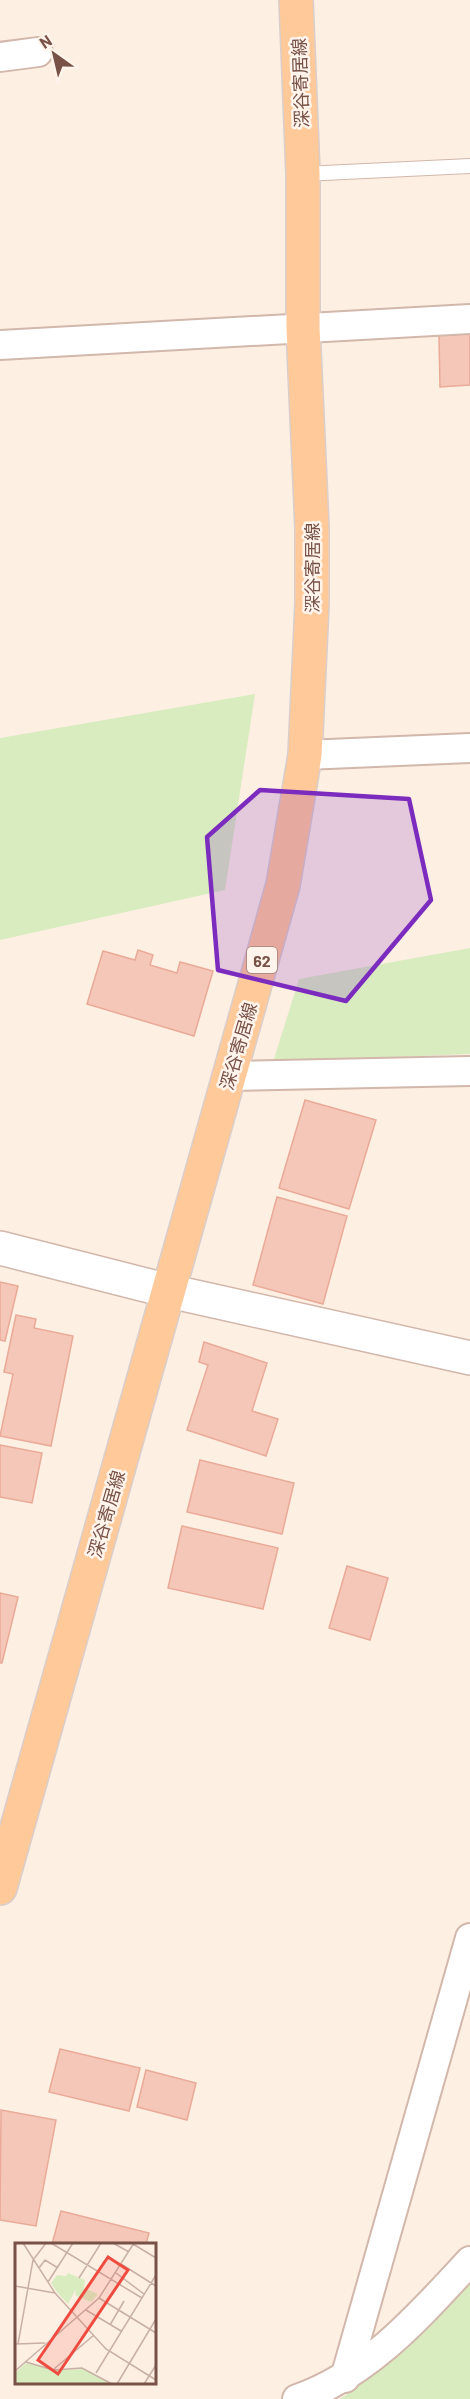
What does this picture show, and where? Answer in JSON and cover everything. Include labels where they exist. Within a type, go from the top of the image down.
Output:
[{"type":"main road","name":"深谷寄居線","points":[[0,1888],[283,885],[305,755],[311,663],[312,528],[303,327],[303,174],[296,0]]},
{"type":"street","points":[[0,57],[38,52]]},
{"type":"street","points":[[0,345],[470,319]]},
{"type":"street","points":[[305,755],[470,748]]},
{"type":"street","points":[[229,1076],[470,1071]]},
{"type":"street","points":[[0,1248],[169,1291],[470,1358]]},
{"type":"street","points":[[345,2378],[470,1938]]},
{"type":"street","points":[[297,2399],[345,2378],[410,2327],[470,2261]]},
{"type":"lane","points":[[303,174],[470,166]]},
{"type":"highlighted area","points":[[260,790],[409,799],[431,900],[346,1001],[218,970],[207,837]]},
{"type":"green space","points":[[255,694],[225,890],[0,940],[0,738]]},
{"type":"green space","points":[[470,948],[470,1054],[273,1062],[299,979]]},
{"type":"green space","points":[[470,2279],[470,2399],[340,2399],[376,2373]]},
{"type":"building","points":[[470,333],[470,385],[440,387],[439,335]]},
{"type":"building","points":[[138,950],[153,955],[150,965],[177,973],[180,962],[213,971],[194,1036],[87,1004],[103,951],[135,960]]},
{"type":"building","points":[[305,1100],[376,1120],[349,1209],[279,1188]]},
{"type":"building","points":[[277,1197],[347,1216],[323,1304],[253,1285]]},
{"type":"building","points":[[0,1282],[18,1286],[5,1341],[0,1340]]},
{"type":"building","points":[[16,1315],[36,1319],[34,1328],[73,1336],[51,1446],[0,1436],[13,1374],[4,1372]]},
{"type":"building","points":[[204,1342],[267,1363],[252,1411],[278,1419],[266,1456],[187,1430],[208,1365],[199,1362]]},
{"type":"building","points":[[0,1445],[42,1453],[32,1503],[0,1497]]},
{"type":"building","points":[[200,1460],[294,1483],[282,1534],[187,1512]]},
{"type":"building","points":[[182,1526],[278,1548],[263,1609],[168,1588]]},
{"type":"building","points":[[347,1566],[388,1578],[370,1640],[329,1628]]},
{"type":"building","points":[[0,1593],[18,1597],[2,1663],[0,1663]]},
{"type":"building","points":[[60,2049],[140,2068],[129,2111],[49,2092]]},
{"type":"building","points":[[146,2070],[196,2083],[187,2120],[137,2107]]},
{"type":"building","points":[[1,2110],[56,2120],[36,2226],[0,2220]]},
{"type":"building","points":[[61,2211],[149,2233],[146,2243],[52,2243]]}]
